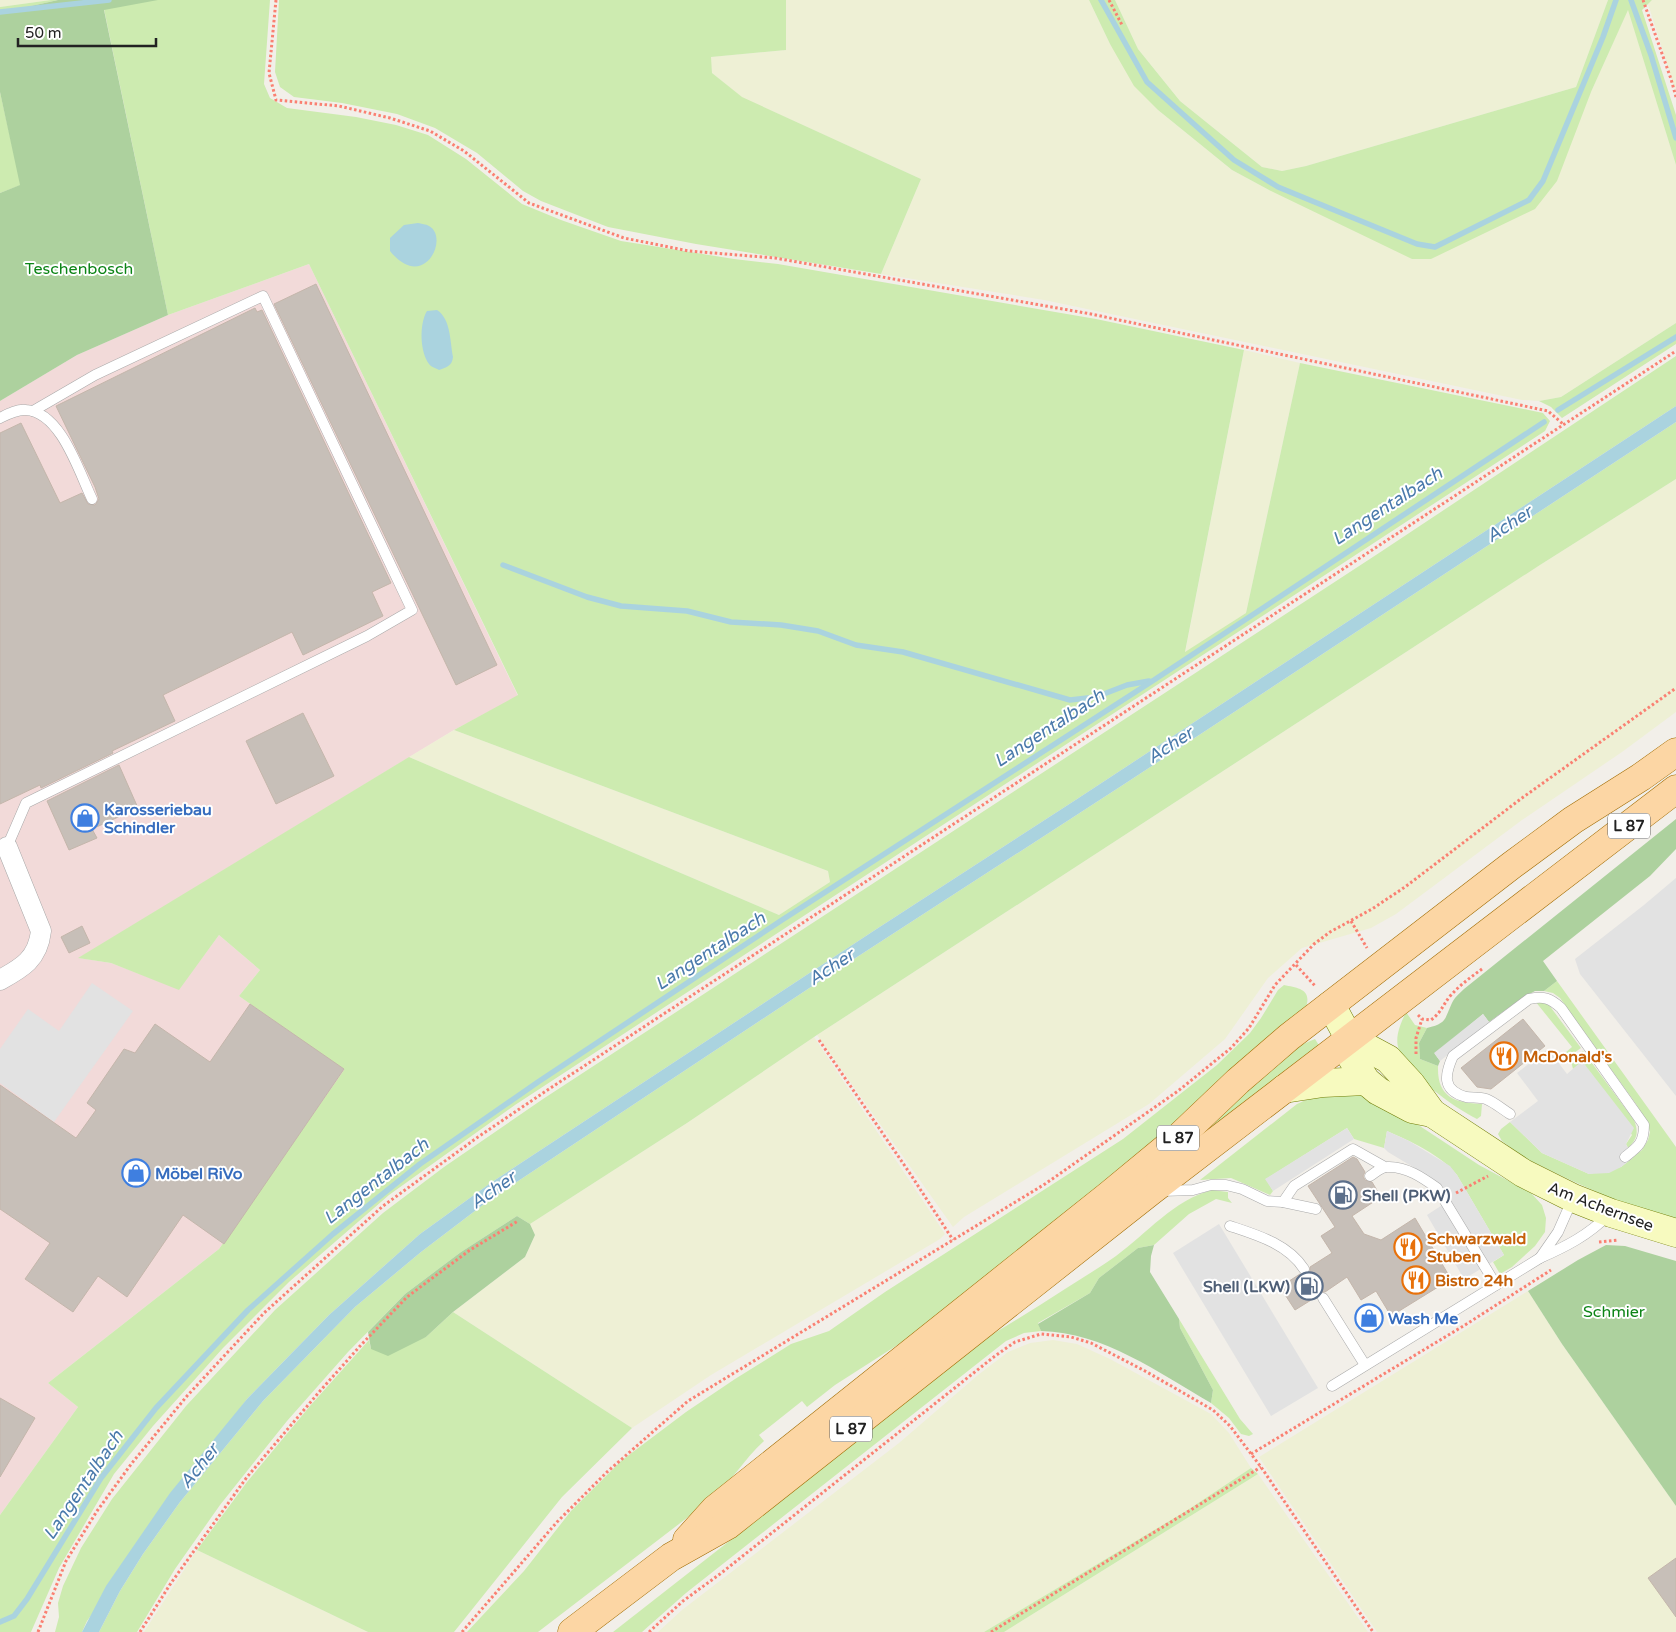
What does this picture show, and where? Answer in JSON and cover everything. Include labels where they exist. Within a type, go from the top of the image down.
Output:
[{"type":"main road","name":"L 87","points":[[671,1557],[715,1509],[1178,1138],[1238,1081],[1289,1037],[1573,820],[1676,752]]},
{"type":"main road","name":"L 87","points":[[572,1632],[671,1557],[728,1525],[1151,1191],[1676,789]]},
{"type":"street","points":[[0,980],[22,968],[34,954],[40,942],[41,932],[7,847]]},
{"type":"street","points":[[1331,1005],[1349,1038],[1350,1055],[1366,1081],[1378,1091],[1412,1109],[1432,1113]]},
{"type":"street","points":[[1349,1038],[1388,1060],[1411,1084],[1432,1113]]},
{"type":"street","points":[[1284,1089],[1323,1083],[1366,1081]]},
{"type":"street","name":"Am Achernsee","points":[[1432,1113],[1523,1173],[1573,1198],[1611,1213],[1676,1233]]},
{"type":"lane","points":[[7,847],[26,803],[368,636],[412,610],[263,296],[94,375],[33,412]]},
{"type":"lane","points":[[0,418],[24,410],[49,419],[60,433],[92,499]]},
{"type":"lane","points":[[1510,1114],[1484,1099],[1465,1097],[1451,1090],[1446,1082],[1448,1069],[1453,1056],[1529,999],[1541,996],[1552,1000],[1561,1008],[1644,1125],[1644,1137],[1637,1147],[1625,1157]]},
{"type":"lane","points":[[1283,1202],[1294,1186],[1353,1149],[1385,1167],[1403,1169],[1437,1188],[1496,1285]]},
{"type":"lane","points":[[1370,1176],[1385,1167]]},
{"type":"lane","points":[[1151,1191],[1193,1190],[1211,1185],[1226,1185],[1242,1189],[1267,1201],[1283,1202],[1316,1209]]},
{"type":"lane","points":[[1540,1258],[1558,1232],[1573,1198]]},
{"type":"lane","points":[[1332,1386],[1540,1258],[1563,1248],[1595,1229],[1611,1213]]},
{"type":"lane","points":[[1230,1226],[1266,1238],[1297,1259],[1304,1269]]},
{"type":"lane","points":[[1323,1298],[1365,1366]]},
{"type":"path","points":[[276,0],[269,74],[276,100],[339,106],[390,118],[430,131],[464,151],[530,203],[624,238],[689,251],[775,258],[1092,314],[1548,410],[1562,424]]},
{"type":"path","points":[[1110,0],[1122,25]]},
{"type":"path","points":[[1643,0],[1676,97]]},
{"type":"path","points":[[38,1632],[66,1561],[97,1512],[138,1456],[187,1396],[264,1313],[383,1206],[478,1137],[549,1089],[1676,351]]},
{"type":"path","points":[[462,1632],[557,1522],[607,1472],[688,1401],[1045,1184],[1178,1092],[1231,1048],[1249,1028],[1275,985],[1314,944],[1330,932],[1372,909],[1405,887],[1522,798],[1676,688]]},
{"type":"path","points":[[1296,965],[1331,1005]]},
{"type":"path","points":[[1419,1061],[1415,1052],[1416,1038],[1422,1019]]},
{"type":"path","points":[[818,1040],[911,1175],[953,1240]]},
{"type":"path","points":[[140,1632],[171,1584],[247,1477],[343,1365],[407,1297],[470,1250],[518,1221]]},
{"type":"path","points":[[1595,1242],[1621,1240]]},
{"type":"path","points":[[1251,1454],[1466,1325],[1554,1268]]},
{"type":"path","points":[[649,1632],[683,1601],[720,1574],[994,1356],[1015,1342],[1041,1334],[1072,1337],[1091,1343],[1190,1396],[1212,1410],[1230,1426],[1261,1467],[1373,1632]]},
{"type":"path","points":[[991,1632],[1261,1467]]},
{"type":"shaded area","points":[[309,264],[518,696],[454,730],[79,958],[111,963],[179,989],[219,935],[260,970],[239,996],[345,1070],[219,1249],[48,1383],[78,1407],[0,1515],[0,401],[77,355],[168,315]]},
{"type":"shaded area","points":[[1676,878],[1676,1096],[1580,974],[1575,959]]},
{"type":"shaded area","points":[[92,983],[133,1011],[54,1122],[0,1083],[0,1049],[28,1009],[59,1031]]},
{"type":"shaded area","points":[[1483,1014],[1489,1022],[1440,1061],[1434,1053]]},
{"type":"shaded area","points":[[1548,1049],[1567,1074],[1582,1061],[1634,1128],[1626,1144],[1633,1158],[1621,1167],[1609,1173],[1589,1174],[1542,1153],[1510,1122],[1538,1101],[1517,1073]]},
{"type":"shaded area","points":[[1347,1128],[1354,1139],[1273,1191],[1265,1179]]},
{"type":"shaded area","points":[[1387,1131],[1409,1141],[1450,1166],[1504,1255],[1464,1279],[1427,1215],[1450,1200],[1442,1186],[1384,1148]]},
{"type":"shaded area","points":[[1219,1224],[1318,1388],[1271,1416],[1173,1253]]},
{"type":"green space","points":[[0,0],[51,0],[0,7]]},
{"type":"green space","points":[[58,0],[0,13],[0,7]]},
{"type":"green space","name":"Teschenbosch","points":[[58,0],[158,0],[104,10],[168,315],[77,355],[0,401],[0,193],[20,185],[0,92],[0,13]]},
{"type":"green space","points":[[150,0],[270,0],[264,84],[270,98],[287,108],[356,117],[396,125],[428,135],[466,159],[522,204],[621,241],[778,264],[1096,319],[1244,350],[1185,652],[1246,613],[1300,363],[1543,413],[1550,421],[1545,431],[515,1105],[389,1195],[289,1282],[223,1348],[153,1426],[114,1474],[59,1568],[31,1632],[0,1632],[0,1515],[78,1407],[48,1383],[219,1249],[344,1070],[239,996],[260,970],[219,935],[179,990],[111,963],[78,958],[409,757],[779,915],[830,882],[828,871],[454,730],[518,695],[309,264],[168,315],[104,9]]},
{"type":"green space","points":[[279,0],[786,0],[786,50],[711,57],[712,73],[742,97],[921,179],[881,274],[696,244],[608,227],[541,201],[523,191],[477,153],[435,128],[397,114],[342,103],[294,97],[280,87],[275,72]]},
{"type":"green space","points":[[786,0],[1089,0],[1110,44],[1158,110],[1232,170],[1269,190],[1591,92],[1628,9],[1676,165],[1676,323],[1561,397],[1539,401],[1522,400],[1044,300],[881,274],[921,179],[741,97],[712,73],[710,57],[786,50]]},
{"type":"green space","points":[[1089,0],[1115,0],[1138,49],[1180,101],[1262,167],[1282,171],[1306,166],[1576,87],[1608,0],[1652,0],[1642,10],[1676,115],[1676,165],[1628,10],[1591,92],[1557,181],[1535,209],[1431,259],[1412,259],[1269,190],[1232,170],[1158,110],[1134,86],[1110,44]]},
{"type":"green space","points":[[1115,0],[1608,0],[1576,87],[1306,166],[1282,171],[1262,167],[1180,101],[1138,49]]},
{"type":"green space","points":[[1652,0],[1676,0],[1676,92],[1648,4]]},
{"type":"green space","points":[[0,92],[21,185],[0,193]]},
{"type":"green space","points":[[1676,323],[1676,344],[1562,418],[1551,407],[1539,401],[1561,397]]},
{"type":"green space","points":[[1244,350],[1300,363],[1246,613],[1185,653]]},
{"type":"green space","points":[[1676,356],[1676,406],[492,1182],[420,1234],[329,1315],[247,1399],[87,1621],[82,1632],[55,1632],[59,1617],[58,1603],[63,1586],[81,1548],[112,1499],[186,1406],[275,1310],[383,1213],[444,1167],[543,1099],[1379,553]]},
{"type":"green space","points":[[1676,422],[1676,479],[1540,565],[817,1035],[687,1123],[530,1224],[517,1216],[461,1252],[405,1294],[348,1352],[287,1421],[220,1505],[175,1569],[137,1632],[99,1632],[120,1591],[143,1554],[180,1502],[263,1401],[355,1307],[421,1252],[488,1201],[820,981]]},
{"type":"green space","points":[[1676,479],[1676,712],[1622,752],[1522,820],[1396,914],[1371,928],[1302,948],[1268,978],[1225,1039],[1149,1104],[964,1217],[953,1227],[817,1035],[1540,565]]},
{"type":"green space","points":[[454,730],[828,871],[830,882],[779,915],[409,757]]},
{"type":"green space","points":[[1676,819],[1676,849],[1650,876],[1543,961],[1557,981],[1544,991],[1535,991],[1522,998],[1489,1022],[1483,1014],[1435,1054],[1440,1061],[1438,1066],[1420,1059],[1419,1043],[1427,1028],[1439,1024],[1445,1019],[1454,1000],[1464,989]]},
{"type":"green space","points":[[1557,981],[1676,1147],[1676,1219],[1610,1198],[1566,1178],[1523,1157],[1502,1141],[1498,1134],[1510,1122],[1542,1153],[1589,1174],[1621,1167],[1642,1150],[1648,1140],[1650,1132],[1647,1122],[1636,1104],[1560,998],[1553,993],[1544,991]]},
{"type":"green space","points":[[1284,985],[1302,990],[1305,993],[1307,996],[1306,1007],[1168,1132],[913,1335],[835,1385],[807,1407],[802,1401],[759,1435],[764,1441],[724,1487],[709,1501],[538,1632],[467,1632],[524,1571],[571,1511],[621,1461],[686,1412],[735,1379],[791,1344],[829,1331],[885,1292],[1123,1139],[1217,1065],[1250,1033],[1278,990]]},
{"type":"green space","points":[[1535,1001],[1542,1001],[1549,1005],[1581,1048],[1568,1057],[1565,1053],[1572,1047]]},
{"type":"green space","points":[[1406,1012],[1415,1025],[1427,1028],[1419,1043],[1420,1059],[1438,1066],[1438,1076],[1441,1085],[1449,1096],[1463,1102],[1482,1104],[1481,1116],[1477,1119],[1444,1098],[1422,1080],[1404,1060],[1397,1040]]},
{"type":"green space","points":[[814,1037],[945,1234],[940,1239],[711,1375],[632,1428],[453,1312],[525,1257],[535,1235],[530,1224],[687,1123]]},
{"type":"green space","points":[[1315,1039],[1320,1047],[1185,1149],[1296,1047]]},
{"type":"green space","points":[[1583,1051],[1634,1120],[1636,1136],[1628,1148],[1626,1144],[1632,1135],[1582,1062],[1573,1069],[1571,1061]]},
{"type":"green space","points":[[1359,1092],[1388,1105],[1479,1165],[1531,1193],[1542,1205],[1546,1218],[1545,1232],[1535,1246],[1512,1267],[1500,1274],[1493,1262],[1504,1255],[1457,1175],[1434,1155],[1387,1131],[1384,1148],[1354,1139],[1347,1128],[1266,1179],[1273,1191],[1270,1195],[1231,1178],[1200,1180],[1297,1104],[1317,1095]]},
{"type":"green space","points":[[1212,1190],[1228,1192],[1228,1198],[1232,1203],[1216,1199],[1189,1214],[1154,1245],[1138,1248],[1099,1278],[1090,1293],[1038,1323],[1041,1331],[1024,1333],[1006,1341],[686,1593],[642,1632],[613,1632],[981,1341],[1110,1260],[1185,1201]]},
{"type":"green space","points":[[517,1216],[530,1224],[535,1235],[525,1257],[453,1312],[426,1337],[388,1356],[371,1349],[368,1332],[405,1294],[461,1252]]},
{"type":"green space","points":[[1154,1245],[1150,1272],[1179,1319],[1180,1328],[1213,1390],[1211,1403],[1130,1356],[1086,1338],[1064,1333],[1041,1331],[1038,1324],[1090,1293],[1099,1278],[1138,1248]]},
{"type":"green space","name":"Schmier","points":[[1606,1245],[1625,1246],[1676,1261],[1676,1506],[1562,1344],[1528,1291]]},
{"type":"green space","points":[[1528,1291],[1562,1344],[1676,1506],[1676,1632],[1377,1632],[1259,1457]]},
{"type":"green space","points":[[453,1312],[632,1428],[562,1497],[454,1632],[368,1632],[197,1550],[247,1482],[310,1406],[369,1340],[371,1349],[426,1337]]},
{"type":"green space","points":[[1179,1319],[1240,1419],[1253,1434],[1249,1436],[1241,1434],[1229,1418],[1211,1403],[1213,1390],[1180,1328]]},
{"type":"green space","points":[[1053,1340],[1077,1344],[1110,1359],[1211,1414],[1229,1433],[1251,1468],[1186,1511],[984,1632],[658,1632],[682,1610],[899,1443],[978,1375],[1008,1352],[1030,1343]]},
{"type":"green space","points":[[1251,1468],[1258,1474],[1004,1632],[984,1632],[1186,1511]]},
{"type":"green space","points":[[1258,1474],[1368,1632],[1004,1632]]},
{"type":"green space","points":[[197,1550],[368,1632],[144,1632]]},
{"type":"water","points":[[418,223],[429,226],[435,232],[437,240],[435,250],[430,258],[423,264],[413,266],[402,262],[390,251],[390,238],[404,225]]},
{"type":"water","points":[[437,310],[445,319],[453,357],[447,367],[439,370],[430,365],[422,345],[424,317],[427,311]]},
{"type":"water","name":"Acher","points":[[1676,406],[1676,422],[820,981],[488,1201],[421,1252],[355,1307],[263,1401],[180,1502],[143,1554],[120,1591],[99,1632],[82,1632],[106,1586],[170,1493],[247,1399],[329,1315],[420,1234],[492,1182]]},
{"type":"building","points":[[316,284],[497,665],[456,685],[274,304]]},
{"type":"building","points":[[255,308],[257,312],[262,310],[391,583],[372,592],[383,616],[303,655],[292,632],[163,695],[175,721],[41,788],[40,785],[0,804],[0,433],[21,423],[60,503],[82,493],[88,504],[95,505],[99,499],[95,487],[56,406]]},
{"type":"building","points":[[303,713],[334,776],[276,804],[246,741]]},
{"type":"building","name":"Karosseriebau Schindler","points":[[119,765],[138,808],[92,829],[97,838],[69,850],[47,801]]},
{"type":"building","points":[[82,926],[90,943],[69,953],[61,937]]},
{"type":"building","name":"Möbel RiVo","points":[[250,1004],[344,1069],[224,1244],[183,1215],[127,1297],[98,1276],[73,1312],[25,1279],[50,1243],[0,1209],[0,1085],[76,1138],[96,1110],[87,1103],[124,1049],[135,1053],[155,1024],[210,1062]]},
{"type":"building","name":"McDonald's","points":[[1523,1019],[1545,1046],[1491,1089],[1477,1087],[1461,1068]]},
{"type":"building","points":[[1353,1157],[1357,1159],[1365,1172],[1363,1176],[1365,1180],[1372,1182],[1381,1197],[1352,1216],[1364,1234],[1381,1240],[1415,1218],[1451,1279],[1391,1316],[1376,1291],[1361,1300],[1347,1277],[1325,1292],[1319,1292],[1316,1297],[1295,1310],[1280,1287],[1300,1274],[1308,1275],[1310,1267],[1332,1253],[1321,1236],[1335,1227],[1308,1186]]},
{"type":"building","points":[[0,1398],[35,1418],[0,1477]]},
{"type":"building","points":[[1676,1558],[1676,1617],[1648,1578]]},
{"type":"waterway","points":[[0,12],[109,0]]},
{"type":"waterway","points":[[1101,0],[1147,82],[1234,160],[1278,187],[1417,244],[1435,247],[1529,200],[1543,181],[1603,37],[1616,0]]},
{"type":"waterway","name":"Langentalbach","points":[[1631,0],[1651,55],[1676,138]]},
{"type":"waterway","name":"Langentalbach","points":[[1558,410],[1676,337]]},
{"type":"waterway","name":"Langentalbach","points":[[0,1622],[14,1616],[27,1599],[101,1478],[156,1408],[248,1310],[333,1234],[420,1164],[538,1082],[782,920],[1154,680],[1544,422]]},
{"type":"waterway","points":[[503,565],[587,597],[621,606],[687,611],[731,622],[781,625],[818,631],[856,645],[903,652],[1070,700],[1096,697],[1127,685],[1149,681]]},
{"type":"place","name":"Karosseriebau Schindler","points":[[85,818]]},
{"type":"place","name":"McDonald's","points":[[1504,1056]]},
{"type":"place","name":"Möbel RiVo","points":[[136,1173]]},
{"type":"place","name":"Shell (PKW)","points":[[1343,1195]]},
{"type":"place","name":"Schwarzwald Stuben","points":[[1408,1247]]},
{"type":"place","name":"Bistro 24h","points":[[1416,1280]]},
{"type":"place","name":"Shell (LKW)","points":[[1309,1286]]},
{"type":"place","name":"Wash Me","points":[[1369,1318]]}]
